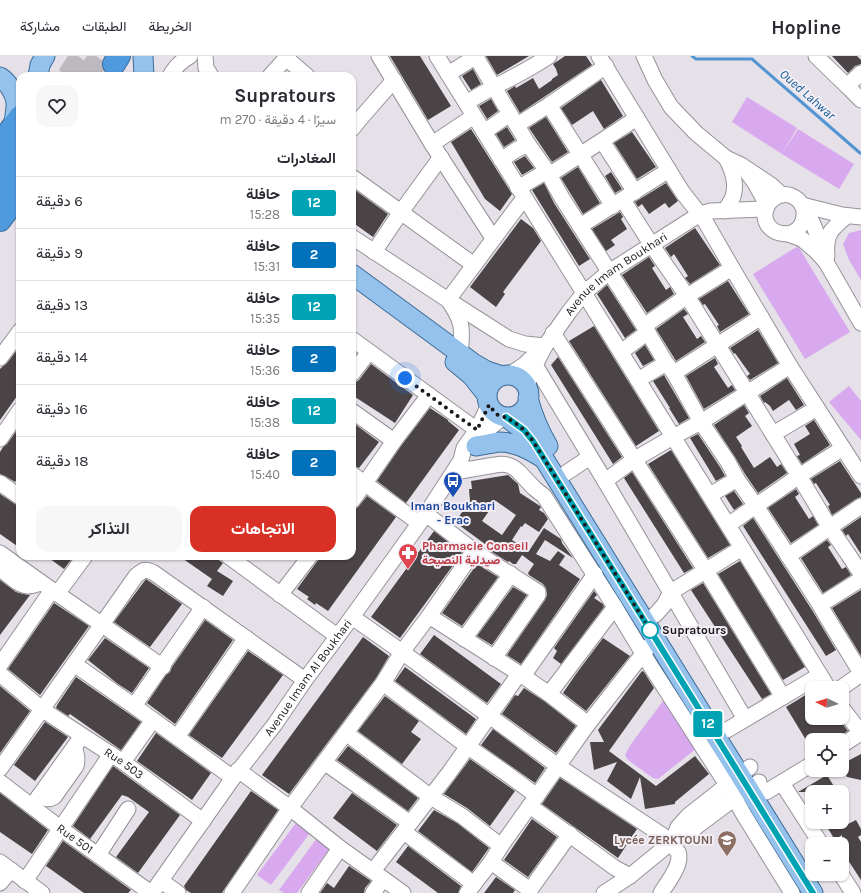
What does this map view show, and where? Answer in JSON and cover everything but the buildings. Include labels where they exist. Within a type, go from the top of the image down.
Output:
[{"type":"highway","points":[[0,144],[16,122]]},
{"type":"highway","points":[[0,173],[16,152]]},
{"type":"highway","points":[[0,193],[16,172]]},
{"type":"highway","points":[[0,220],[16,198]]},
{"type":"main road","points":[[39,72],[43,56]]},
{"type":"main road","points":[[143,56],[144,72]]},
{"type":"main road","points":[[0,75],[16,78]]},
{"type":"main road","points":[[0,75],[12,89],[16,101]]},
{"type":"main road","points":[[356,277],[460,354],[480,367],[519,379],[527,392],[537,427],[554,468],[649,646],[746,784],[805,858]]},
{"type":"main road","points":[[356,293],[472,376],[496,408],[528,435],[554,468],[655,615],[727,730],[746,784],[813,893]]},
{"type":"main road","points":[[506,376],[494,380],[490,385],[496,408],[512,417],[525,408],[527,392]]},
{"type":"main road","points":[[477,438],[524,447],[554,468]]},
{"type":"main road","points":[[820,881],[828,893]]},
{"type":"street","points":[[172,72],[178,65],[190,56]]},
{"type":"street","points":[[205,56],[206,68],[208,72]]},
{"type":"street","points":[[379,56],[432,144],[493,238]]},
{"type":"street","points":[[437,56],[710,495],[823,681]]},
{"type":"street","points":[[448,74],[476,56],[528,144],[548,173],[562,198],[670,368],[701,422],[820,605],[824,614],[861,673],[849,682]]},
{"type":"street","points":[[432,144],[494,86],[534,60],[549,56]]},
{"type":"street","points":[[644,56],[655,80],[671,107],[696,133],[726,158],[741,165],[771,185],[782,195]]},
{"type":"street","points":[[274,72],[287,57],[303,72]]},
{"type":"street","points":[[821,58],[861,100]]},
{"type":"street","points":[[484,132],[549,105],[602,61],[683,193],[709,228],[790,366],[861,476]]},
{"type":"street","points":[[847,86],[861,73]]},
{"type":"street","points":[[356,119],[394,80]]},
{"type":"street","points":[[549,105],[580,155],[624,199]]},
{"type":"street","points":[[448,300],[493,238],[521,193],[548,173],[580,155],[637,118]]},
{"type":"street","points":[[602,141],[624,199],[651,244],[687,296],[748,392],[830,528],[861,574]]},
{"type":"street","points":[[501,160],[528,144]]},
{"type":"street","points":[[374,252],[441,157]]},
{"type":"street","points":[[726,158],[731,166],[735,188],[727,211]]},
{"type":"street","points":[[741,165],[755,183],[767,213],[771,228],[776,232],[802,239],[816,251],[827,265],[861,323]]},
{"type":"street","points":[[580,226],[669,170]]},
{"type":"street","points":[[356,180],[474,265]]},
{"type":"street","points":[[767,213],[771,200],[776,197],[788,195],[794,196],[799,200],[805,216],[816,232],[827,265]]},
{"type":"street","points":[[700,214],[711,211],[767,213]]},
{"type":"street","name":"Avenue Imam Boukhari","points":[[527,392],[535,365],[545,346],[553,333],[584,293],[609,272],[700,214]]},
{"type":"street","points":[[805,216],[850,216]]},
{"type":"street","points":[[788,234],[793,232],[805,216]]},
{"type":"street","points":[[827,265],[827,237],[832,229],[850,216]]},
{"type":"street","points":[[356,240],[509,339],[525,344],[545,346]]},
{"type":"street","points":[[621,352],[646,329],[687,296],[732,268]]},
{"type":"street","points":[[448,300],[455,310],[461,324],[462,337],[460,354]]},
{"type":"street","points":[[638,380],[670,368],[718,345],[761,317]]},
{"type":"street","points":[[553,333],[706,571],[783,697]]},
{"type":"street","points":[[0,358],[16,338]]},
{"type":"street","points":[[356,342],[429,395],[477,438]]},
{"type":"street","name":"Avenue Imam Boukhari","points":[[506,376],[529,360],[545,346]]},
{"type":"street","points":[[356,369],[369,352]]},
{"type":"street","points":[[535,365],[745,719]]},
{"type":"street","points":[[604,481],[635,459],[701,422],[790,366]]},
{"type":"street","points":[[356,495],[429,395]]},
{"type":"street","name":"Avenue Imam Al Boukhari","points":[[155,889],[236,774],[275,724],[305,680],[352,617],[458,466],[471,453],[477,438],[491,427],[496,408]]},
{"type":"street","points":[[773,434],[817,408]]},
{"type":"street","points":[[356,414],[394,441]]},
{"type":"street","points":[[0,439],[16,416]]},
{"type":"street","points":[[728,525],[799,476],[843,448]]},
{"type":"street","points":[[544,496],[554,468],[590,457]]},
{"type":"street","points":[[324,762],[407,828],[470,888],[491,862],[588,724],[649,646],[615,607],[544,496],[514,468],[508,465],[458,466]]},
{"type":"street","points":[[356,477],[537,591],[538,594],[494,658]]},
{"type":"street","points":[[710,495],[737,479]]},
{"type":"street","points":[[0,483],[16,491]]},
{"type":"street","points":[[788,556],[861,506]]},
{"type":"street","points":[[655,615],[664,605],[671,592],[742,548]]},
{"type":"street","points":[[232,893],[290,808],[383,683],[402,652],[474,551]]},
{"type":"street","points":[[0,552],[16,559]]},
{"type":"street","points":[[0,665],[50,589],[80,560]]},
{"type":"street","points":[[237,560],[280,595],[337,636]]},
{"type":"street","points":[[280,595],[307,560]]},
{"type":"street","points":[[22,561],[50,589],[163,667]]},
{"type":"street","points":[[0,569],[24,585],[50,589]]},
{"type":"street","points":[[0,769],[136,576],[145,570],[154,573],[305,680]]},
{"type":"street","points":[[464,639],[511,574]]},
{"type":"street","points":[[373,893],[378,875],[407,828],[449,773],[489,715],[521,675],[595,574]]},
{"type":"street","points":[[820,605],[861,579]]},
{"type":"street","points":[[134,706],[163,667],[203,607]]},
{"type":"street","points":[[549,694],[615,607]]},
{"type":"street","points":[[429,616],[549,694],[588,724]]},
{"type":"street","points":[[352,617],[558,766],[672,841],[678,852],[679,862],[661,893]]},
{"type":"street","points":[[177,737],[246,638]]},
{"type":"street","points":[[74,664],[177,737],[290,808],[340,848],[404,893]]},
{"type":"street","name":"Rue 503","points":[[0,674],[78,742],[117,758],[203,821]]},
{"type":"street","points":[[383,683],[467,746],[534,801],[570,834],[615,868],[630,876]]},
{"type":"street","points":[[727,730],[783,697],[805,689]]},
{"type":"street","points":[[849,717],[861,733],[849,741]]},
{"type":"street","points":[[25,881],[60,828],[117,758],[153,720]]},
{"type":"street","points":[[346,733],[431,797],[462,816],[501,846]]},
{"type":"street","points":[[36,801],[78,742]]},
{"type":"street","points":[[604,893],[630,876],[672,841],[678,827],[688,816],[746,784],[782,783],[805,768]]},
{"type":"street","name":"Rue 501","points":[[0,782],[36,801],[60,828],[98,855],[155,889],[178,893]]},
{"type":"street","points":[[782,783],[817,837]]},
{"type":"street","points":[[746,784],[744,815],[792,893]]},
{"type":"street","points":[[98,855],[128,810]]},
{"type":"street","points":[[491,862],[530,890],[570,834]]},
{"type":"street","points":[[309,893],[340,848]]},
{"type":"street","points":[[0,883],[5,866],[42,893]]},
{"type":"street","points":[[845,881],[853,893]]},
{"type":"shaded area","points":[[747,97],[797,128],[782,154],[732,122]]},
{"type":"shaded area","points":[[798,129],[854,164],[839,189],[782,154]]},
{"type":"shaded area","points":[[861,230],[861,280],[849,260],[843,244],[849,233]]},
{"type":"shaded area","points":[[798,246],[850,332],[805,359],[753,274]]},
{"type":"shaded area","points":[[849,386],[861,401],[861,440],[829,402]]},
{"type":"shaded area","points":[[666,697],[697,748],[658,779],[653,778],[628,760],[625,755],[631,744]]},
{"type":"shaded area","points":[[296,823],[310,833],[271,885],[257,875]]},
{"type":"shaded area","points":[[317,838],[330,848],[297,893],[284,893],[279,890]]},
{"type":"waterway","name":"Oued Lahwar","points":[[692,56],[696,59],[752,59],[860,153]]},
{"type":"tunnel","points":[[71,72],[81,56]]},
{"type":"tunnel","points":[[89,72],[101,56]]},
{"type":"bus line","name":"12","points":[[506,417],[524,430],[533,441],[813,893]]},
{"type":"place","name":"Iman Boukhari - Erac","points":[[453,498]]},
{"type":"place","name":"Pharmacie Conseil صيدلية النصيحة","points":[[408,570]]},
{"type":"place","name":"Supratours","points":[[650,630]]},
{"type":"place","name":"Lycée ZERKTOUNI","points":[[727,857]]},
{"type":"route","points":[[405,378],[477,430],[489,405],[496,414],[506,417],[524,430],[533,441],[650,630]]}]
